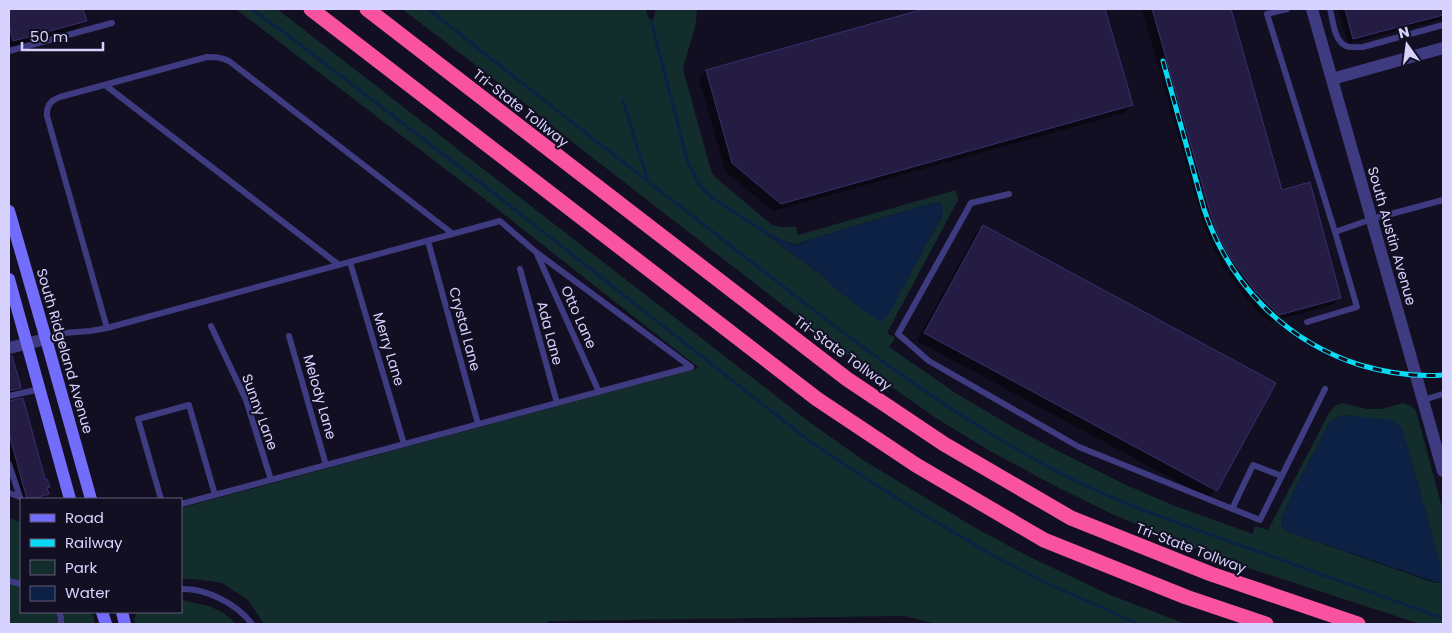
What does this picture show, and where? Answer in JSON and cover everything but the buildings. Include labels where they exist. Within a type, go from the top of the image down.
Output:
[{"type":"highway","points":[[311,9],[817,399],[916,465],[1044,540],[1186,597],[1266,624]]},
{"type":"highway","name":"Tri-State Tollway","points":[[366,9],[847,379],[944,444],[1071,518],[1211,574],[1358,624]]},
{"type":"main road","name":"South Ridgeland Avenue","points":[[9,211],[91,498]]},
{"type":"main road","points":[[9,279],[70,498]]},
{"type":"street","name":"South Austin Avenue","points":[[1312,9],[1423,400],[1440,447],[1443,471]]},
{"type":"street","points":[[1332,79],[1443,48]]},
{"type":"street","points":[[9,348],[46,338]]},
{"type":"lane","points":[[1287,9],[1267,14],[1357,307],[1308,322]]},
{"type":"lane","points":[[1330,9],[1337,37],[1341,43],[1354,48],[1443,24]]},
{"type":"lane","points":[[9,51],[112,23]]},
{"type":"lane","points":[[107,328],[51,130],[47,112],[50,103],[54,99],[207,57],[217,56],[229,61],[453,234]]},
{"type":"lane","points":[[105,85],[338,265]]},
{"type":"lane","points":[[1008,194],[971,203],[898,334],[929,361],[1078,446],[1260,520],[1325,389]]},
{"type":"lane","points":[[1335,232],[1372,219],[1443,200]]},
{"type":"lane","points":[[46,338],[64,333],[107,328],[500,221],[536,252],[691,367],[182,504]]},
{"type":"lane","name":"Crystal Lane","points":[[428,241],[478,424]]},
{"type":"lane","name":"Otto Lane","points":[[536,252],[600,392]]},
{"type":"lane","name":"Merry Lane","points":[[350,262],[404,444]]},
{"type":"lane","name":"Ada Lane","points":[[520,269],[557,403]]},
{"type":"lane","name":"Sunny Lane","points":[[211,326],[246,400],[271,480]]},
{"type":"lane","name":"Melody Lane","points":[[289,336],[326,465]]},
{"type":"lane","points":[[9,396],[40,389]]},
{"type":"lane","points":[[1423,400],[1443,394]]},
{"type":"lane","points":[[161,498],[138,419],[189,405],[215,495]]},
{"type":"lane","points":[[9,464],[20,497],[9,493]]},
{"type":"lane","points":[[1232,509],[1253,465],[1282,476]]},
{"type":"lane","points":[[182,589],[212,595],[236,607],[252,624]]},
{"type":"green space","points":[[236,9],[277,9],[812,424],[863,460],[972,526],[1028,556],[1110,595],[1186,624],[937,624],[904,616],[548,621],[548,624],[264,624],[248,600],[222,583],[182,579],[182,508],[699,368],[487,201]]},
{"type":"green space","points":[[402,9],[646,9],[648,18],[653,20],[656,9],[697,9],[694,32],[683,69],[711,171],[715,177],[772,225],[796,227],[798,235],[956,190],[958,200],[887,333],[895,338],[889,347],[957,394],[1018,430],[1066,455],[1126,485],[1175,506],[1253,534],[1255,526],[1268,530],[1329,413],[1335,406],[1342,403],[1367,409],[1381,409],[1403,403],[1411,406],[1416,411],[1443,511],[1443,575],[1443,624],[1420,624],[1230,562],[1112,514],[990,451],[939,420],[864,368],[571,141],[507,89]],"holes":[[[933,203],[940,203],[943,210],[942,216],[885,319],[839,292],[824,277],[768,236],[768,234],[795,245]],[[1344,415],[1401,427],[1443,575],[1439,583],[1435,583],[1286,531],[1281,526],[1281,521],[1295,488],[1329,423],[1334,419]]]},
{"type":"green space","points":[[9,518],[20,522],[20,613],[92,613],[95,624],[9,624]]},
{"type":"green space","points":[[182,600],[209,606],[224,613],[236,624],[136,624],[134,620],[137,613],[182,613]]},
{"type":"water","points":[[933,203],[942,204],[942,215],[891,310],[885,319],[880,322],[839,292],[824,277],[768,236],[768,234],[772,234],[788,243],[797,245],[811,239]]},
{"type":"water","points":[[1344,415],[1391,420],[1401,427],[1443,575],[1439,583],[1286,531],[1281,526],[1281,521],[1295,488],[1329,423]]},
{"type":"waterway","points":[[251,9],[495,194],[812,443],[904,503],[994,556],[1044,582],[1139,624]]},
{"type":"waterway","points":[[428,9],[854,340],[893,369],[1014,448],[1101,493],[1146,511],[1443,618]]},
{"type":"waterway","points":[[651,21],[688,163],[700,186],[711,197],[768,234]]},
{"type":"waterway","points":[[623,101],[648,181]]},
{"type":"railway","points":[[1163,61],[1204,209],[1215,236],[1228,262],[1263,306],[1284,325],[1308,341],[1360,365],[1401,374],[1443,375]]}]
